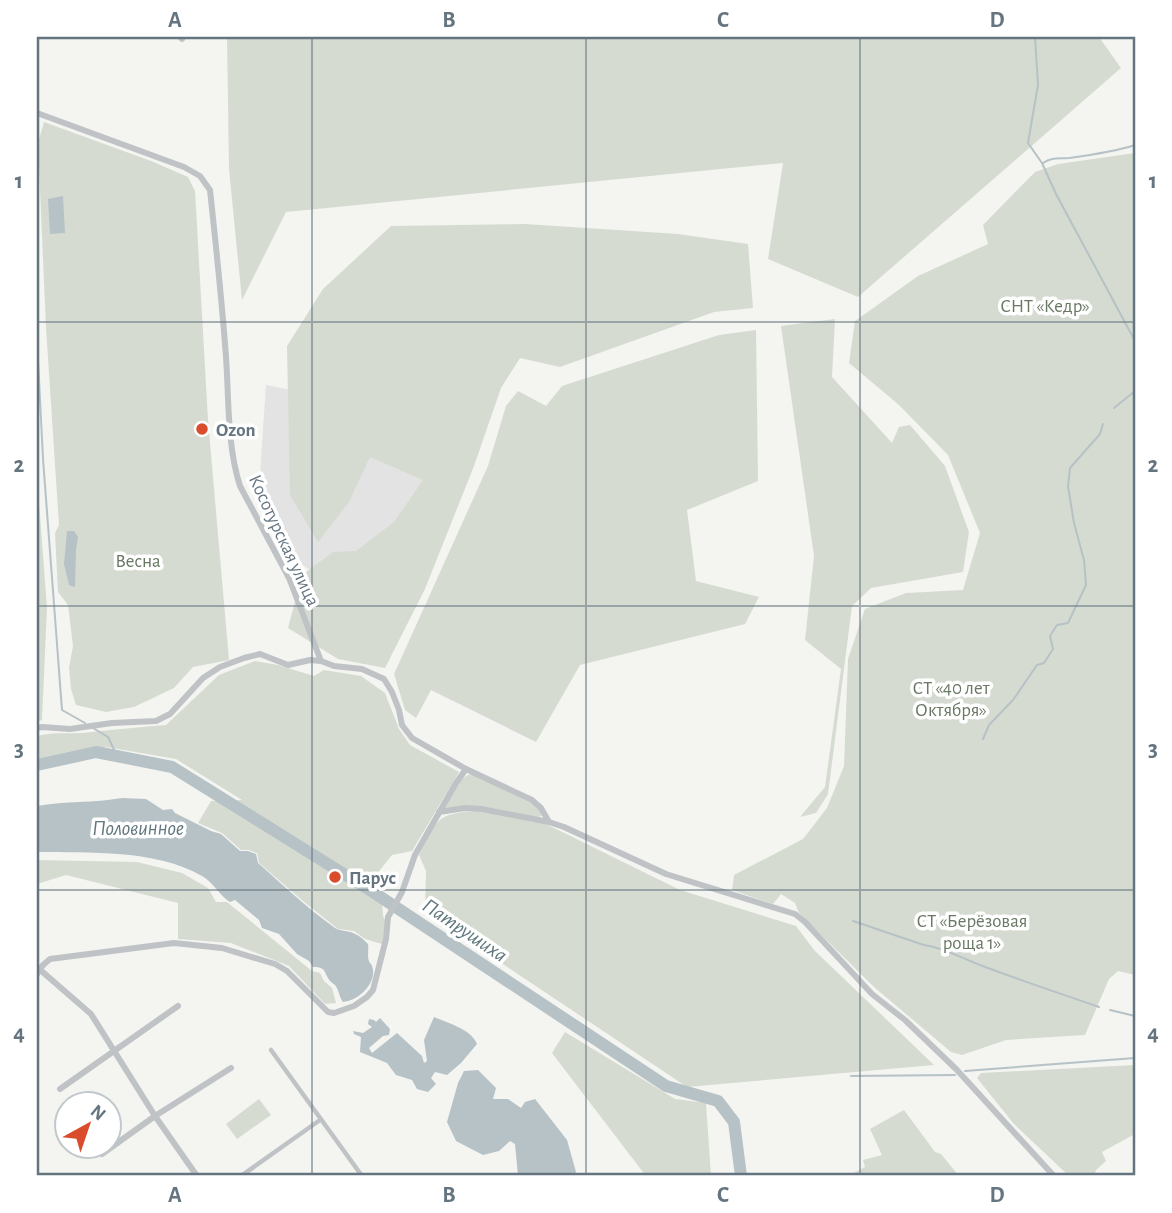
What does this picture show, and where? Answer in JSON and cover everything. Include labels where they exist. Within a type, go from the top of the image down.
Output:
[{"type":"street","name":"Косотурская улица","points":[[37,113],[184,167],[200,176],[211,190],[236,473],[240,486],[289,578],[321,661]]},
{"type":"street","points":[[37,728],[70,729],[111,723],[156,721],[170,714],[203,678],[220,667],[260,654],[288,665],[310,660],[321,661],[334,666],[362,669],[384,679],[392,692],[402,725],[412,738],[466,769],[532,800],[549,821]]},
{"type":"street","points":[[197,1176],[155,1116],[91,1014],[38,970],[50,959],[174,943],[222,948],[275,964],[287,971],[328,1012],[334,1013],[354,1006],[373,989],[386,939],[388,917],[415,855],[466,769]]},
{"type":"street","points":[[439,812],[465,808],[482,809],[549,821],[666,874],[795,914],[872,994],[905,1020],[956,1069],[1054,1176]]},
{"type":"street","points":[[60,1089],[178,1006]]},
{"type":"street","points":[[271,1050],[362,1176]]},
{"type":"street","points":[[122,1140],[231,1068]]},
{"type":"street","points":[[241,1176],[320,1119]]},
{"type":"shaded area","points":[[266,385],[291,390],[429,477],[395,541],[327,581],[298,562],[259,489]]},
{"type":"green space","points":[[227,37],[1099,37],[1121,68],[858,297],[768,259],[783,163],[286,212],[242,300],[229,169]]},
{"type":"green space","name":"Весна","points":[[44,122],[188,177],[195,191],[208,420],[229,660],[193,667],[174,688],[134,707],[106,712],[76,705],[69,668],[73,646],[68,605],[58,592],[55,533],[59,525],[46,328],[38,143]]},
{"type":"green space","points":[[1135,153],[1135,975],[1118,971],[1109,979],[1085,1035],[1006,1040],[962,1055],[951,1052],[874,987],[799,913],[795,903],[781,894],[773,904],[732,890],[734,875],[803,839],[827,808],[844,766],[848,659],[865,609],[906,593],[963,590],[980,533],[948,455],[899,405],[849,363],[855,321],[918,276],[988,244],[983,225],[1035,172],[1058,164]]},
{"type":"green space","points":[[525,224],[678,234],[748,244],[753,308],[714,312],[560,367],[520,358],[501,388],[474,466],[425,589],[385,668],[338,659],[288,628],[302,575],[333,552],[356,551],[394,522],[423,480],[370,457],[349,502],[318,542],[290,495],[287,346],[323,289],[391,226]]},
{"type":"green space","points":[[835,319],[832,377],[892,443],[899,427],[910,425],[945,466],[969,532],[963,572],[871,588],[852,606],[828,794],[816,813],[800,817],[825,787],[841,669],[805,640],[814,556],[781,326]]},
{"type":"green space","points":[[756,330],[758,481],[687,510],[696,581],[759,597],[745,624],[580,665],[536,742],[431,690],[416,718],[405,710],[394,674],[488,466],[506,406],[518,391],[546,406],[562,386],[719,335]]},
{"type":"green space","points":[[37,476],[47,608],[42,720],[37,722]]},
{"type":"green space","points":[[255,661],[314,676],[324,670],[361,676],[385,693],[399,729],[410,745],[459,772],[412,851],[392,855],[376,875],[380,880],[383,916],[386,922],[382,944],[365,939],[354,931],[338,929],[259,863],[257,853],[241,850],[222,833],[198,823],[211,801],[242,800],[176,759],[106,747],[37,760],[37,736],[166,725],[219,675]]},
{"type":"green space","points":[[472,774],[533,804],[542,816],[481,806],[445,809],[458,783]]},
{"type":"green space","points":[[477,811],[542,822],[680,890],[796,926],[814,950],[934,1065],[687,1087],[425,912],[426,871],[419,855],[439,821],[453,814]]},
{"type":"green space","points":[[37,860],[137,862],[182,873],[208,888],[216,902],[227,902],[312,971],[320,973],[332,988],[336,1003],[325,1004],[289,966],[231,943],[178,939],[178,903],[66,875],[37,884]]},
{"type":"green space","points":[[565,1032],[675,1099],[706,1103],[711,1176],[646,1176],[552,1053]]},
{"type":"green space","points":[[1135,1065],[1135,1134],[1102,1152],[1106,1161],[1096,1170],[1094,1176],[1069,1176],[1014,1124],[977,1078],[981,1073]]},
{"type":"green space","points":[[259,1099],[271,1115],[237,1139],[226,1124]]},
{"type":"green space","points":[[904,1110],[935,1152],[941,1154],[959,1176],[848,1176],[865,1167],[863,1160],[882,1155],[870,1129]]},
{"type":"water","points":[[63,196],[65,233],[50,234],[48,199]]},
{"type":"water","points":[[67,531],[74,531],[78,537],[75,587],[69,585],[64,564]]},
{"type":"water","name":"Половинное","points":[[122,798],[146,799],[163,810],[172,809],[175,813],[221,834],[240,851],[256,854],[258,863],[315,912],[335,928],[353,933],[368,944],[368,959],[373,972],[366,990],[343,1002],[323,969],[313,967],[279,934],[262,928],[259,920],[235,900],[230,902],[206,879],[184,867],[121,854],[37,852],[37,806]]},
{"type":"water","points":[[434,1017],[464,1030],[477,1044],[447,1075],[435,1072],[431,1078],[436,1084],[428,1092],[417,1089],[412,1080],[396,1075],[387,1063],[360,1052],[361,1037],[353,1031],[363,1033],[372,1027],[368,1024],[369,1019],[376,1022],[380,1018],[390,1029],[389,1035],[383,1036],[369,1048],[372,1053],[397,1033],[422,1056],[424,1063],[427,1061],[424,1040]]},
{"type":"water","points":[[478,1070],[496,1088],[493,1099],[508,1099],[521,1108],[525,1102],[535,1099],[567,1140],[576,1172],[572,1176],[518,1176],[515,1144],[510,1141],[499,1151],[483,1155],[456,1141],[447,1122],[458,1083],[464,1071]]},
{"type":"waterway","points":[[1035,37],[1038,85],[1028,143],[1042,163],[1135,341]]},
{"type":"waterway","points":[[1043,163],[1135,145]]},
{"type":"waterway","points":[[37,340],[62,710],[85,723]]},
{"type":"waterway","points":[[1114,408],[1135,391]]},
{"type":"waterway","points":[[983,739],[989,725],[1013,700],[1037,665],[1044,663],[1053,649],[1050,636],[1057,625],[1068,623],[1086,585],[1084,560],[1068,486],[1070,468],[1100,434],[1103,424]]},
{"type":"waterway","points":[[93,728],[108,737],[117,756]]},
{"type":"waterway","name":"Патрушиха","points":[[37,765],[96,752],[172,767],[376,894],[666,1086],[718,1101],[734,1122],[741,1176]]},
{"type":"waterway","points":[[853,921],[932,946],[1099,1007]]},
{"type":"waterway","points":[[1110,1010],[1135,1016]]},
{"type":"waterway","points":[[965,1071],[1135,1058]]},
{"type":"waterway","points":[[851,1076],[955,1075]]},
{"type":"place","name":"Ozon","points":[[202,429]]},
{"type":"place","name":"Парус","points":[[335,877]]},
{"type":"park label","name":"СНТ «Кедр»","points":[[1045,305]]},
{"type":"park label","name":"СТ «40 лет Октября»","points":[[951,698]]},
{"type":"park label","name":"СТ «Берёзовая роща 1»","points":[[972,931]]}]
